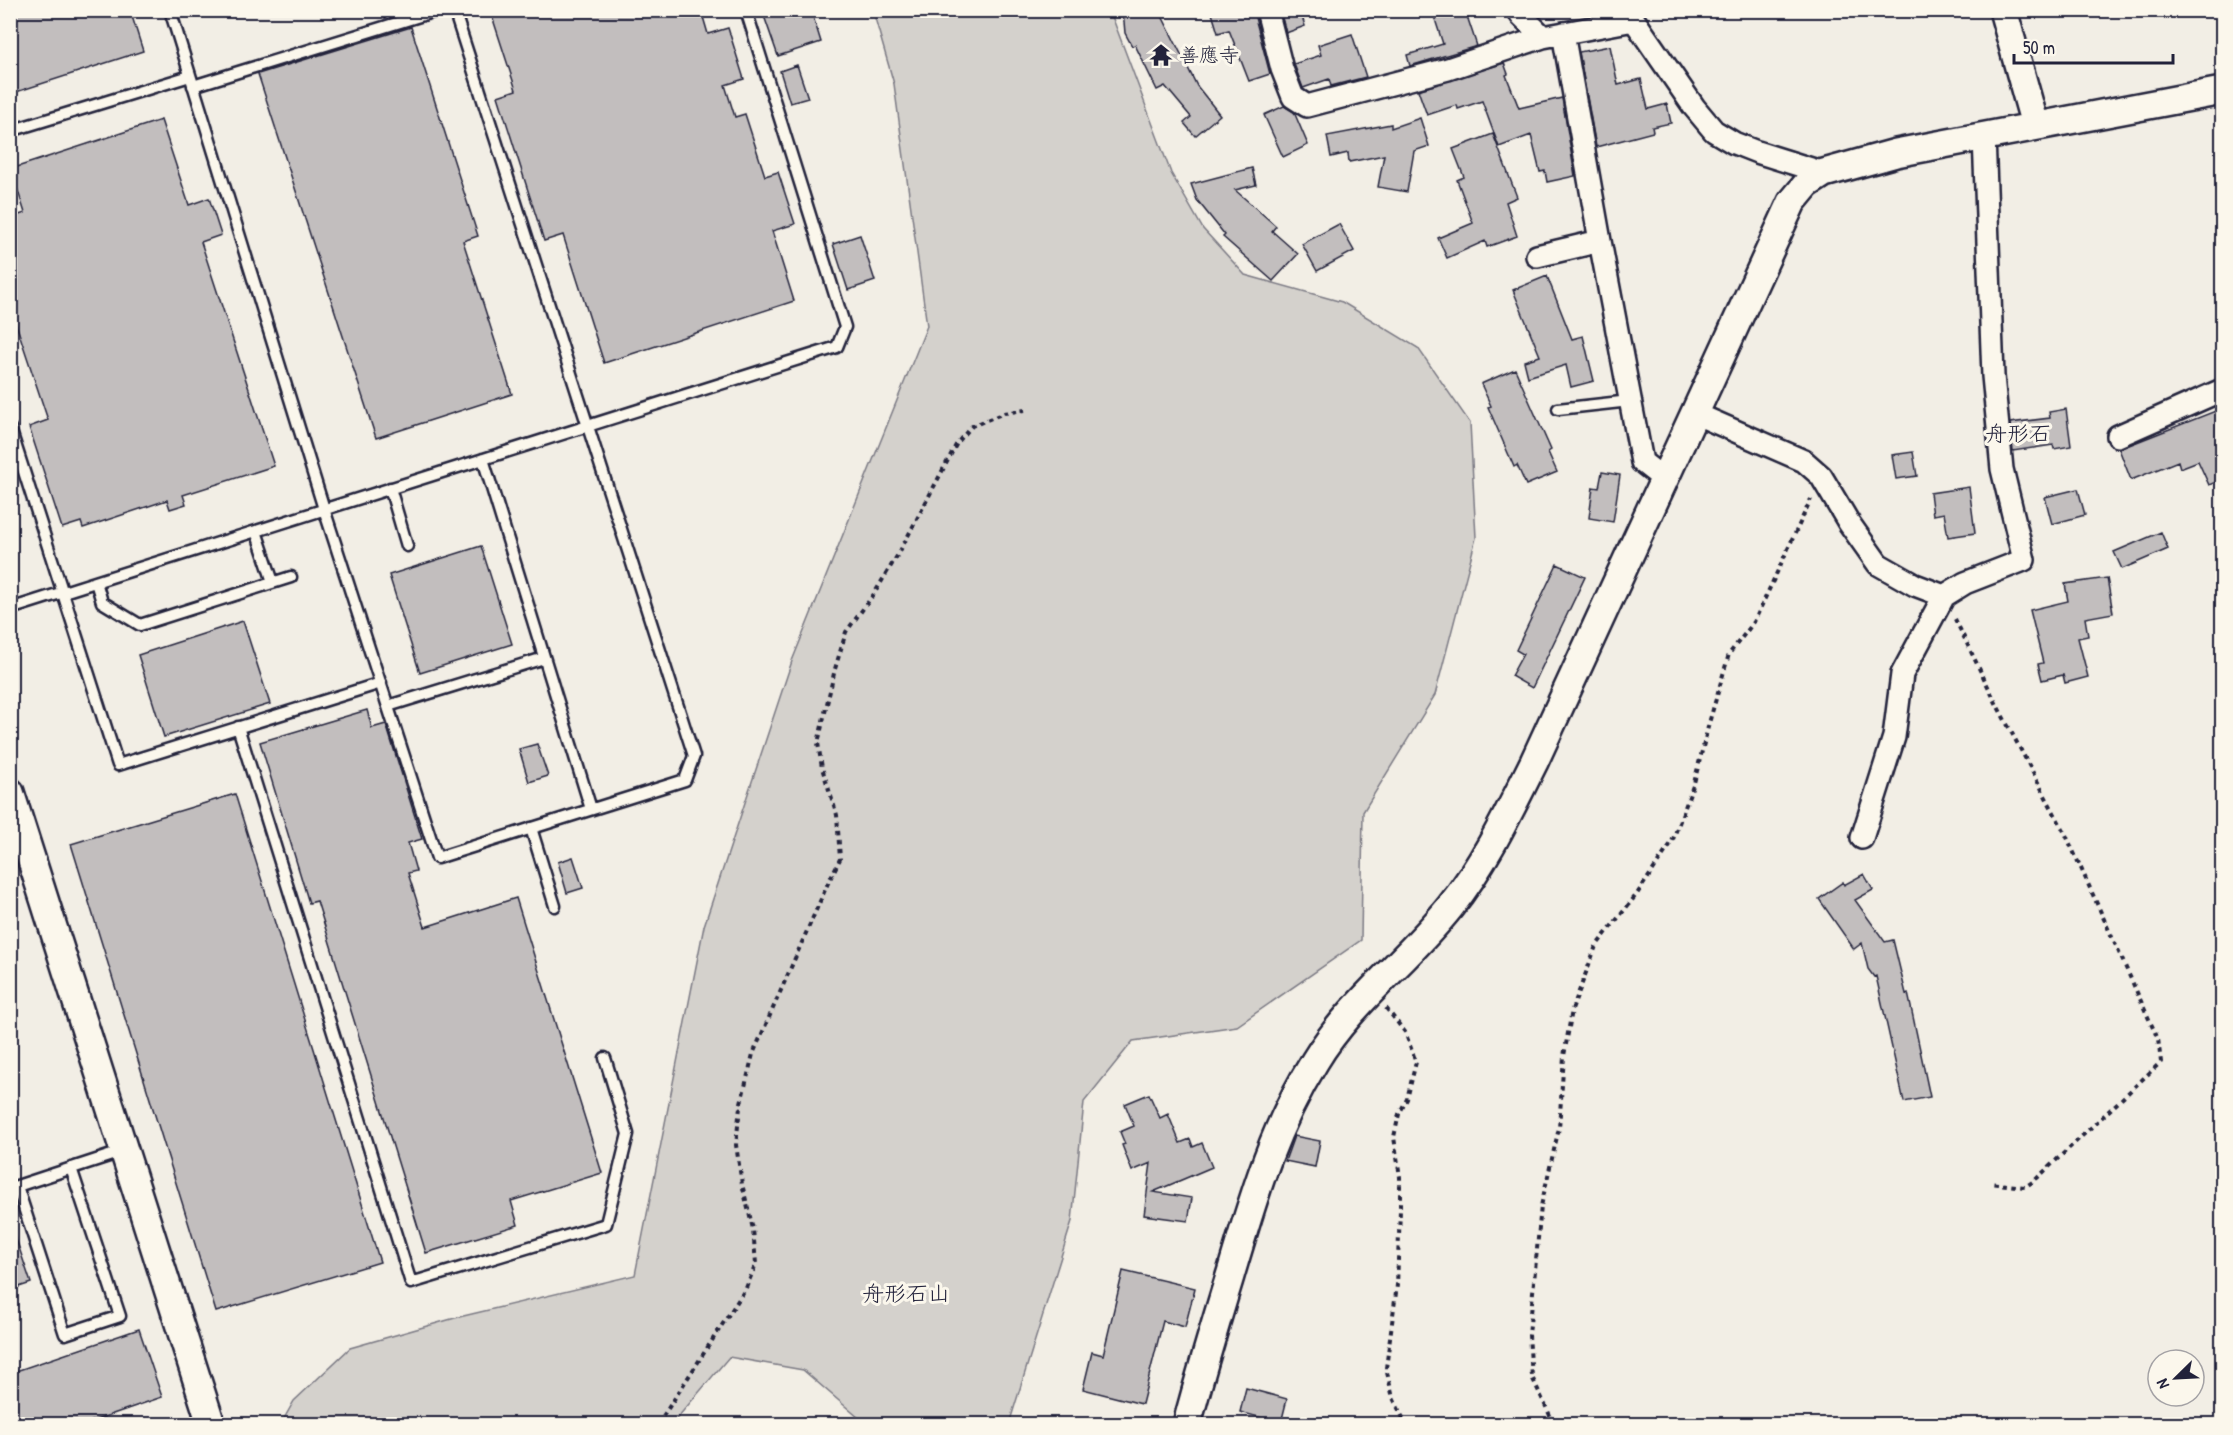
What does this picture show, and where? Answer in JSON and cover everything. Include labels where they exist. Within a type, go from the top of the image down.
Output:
[{"type":"street","points":[[1268,10],[1282,69],[1289,87],[1293,96],[1307,106],[1448,69],[1553,35],[1632,15],[1694,107],[1714,130],[1734,143],[1757,152],[1824,173]]},
{"type":"street","points":[[2003,10],[2036,125]]},
{"type":"street","points":[[1521,15],[1553,35],[1600,241],[1642,462],[1665,480]]},
{"type":"street","points":[[1186,1425],[1269,1149],[1315,1060],[1338,1029],[1449,908],[1478,868],[1498,834],[1534,762],[1792,202],[1807,184],[1824,173],[1896,153],[2223,91]]},
{"type":"street","points":[[1862,838],[1894,737],[1902,674],[1944,596],[1965,583],[2024,560],[2002,469],[1993,376],[1984,136]]},
{"type":"street","points":[[1537,256],[1600,241]]},
{"type":"street","points":[[2118,436],[2223,390]]},
{"type":"street","points":[[1694,414],[1804,461],[1821,476],[1849,523],[1878,564],[1915,585],[1944,596]]},
{"type":"street","points":[[10,792],[212,1425]]},
{"type":"lane","points":[[170,10],[324,509],[437,858],[685,780],[694,756],[454,10]]},
{"type":"lane","points":[[10,131],[439,10]]},
{"type":"lane","points":[[10,609],[837,347],[845,327],[746,10]]},
{"type":"lane","points":[[1558,409],[1630,401]]},
{"type":"lane","points":[[10,428],[118,765],[381,683]]},
{"type":"lane","points":[[483,459],[591,809]]},
{"type":"lane","points":[[390,488],[407,546]]},
{"type":"lane","points":[[256,531],[273,582]]},
{"type":"lane","points":[[96,582],[102,602],[140,625],[291,577]]},
{"type":"lane","points":[[388,706],[544,658]]},
{"type":"lane","points":[[238,728],[411,1283],[606,1224],[628,1134],[605,1059]]},
{"type":"lane","points":[[531,828],[555,906]]},
{"type":"lane","points":[[70,1168],[120,1316],[65,1334],[14,1187],[70,1168],[125,1151]]},
{"type":"path","points":[[658,1425],[746,1287],[756,1264],[753,1229],[742,1184],[736,1144],[740,1107],[753,1054],[840,859],[837,815],[822,768],[818,743],[834,669],[846,632],[874,594],[900,551],[957,443],[972,426],[1004,413],[1025,410]]},
{"type":"path","points":[[1554,1425],[1532,1377],[1529,1335],[1541,1206],[1559,1128],[1564,1056],[1572,1010],[1596,946],[1637,894],[1672,842],[1694,783],[1730,654],[1754,622],[1821,476]]},
{"type":"path","points":[[1944,596],[1998,707],[2067,835],[2158,1039],[2161,1062],[2034,1181],[2025,1187],[1990,1183]]},
{"type":"path","points":[[1372,991],[1406,1032],[1416,1062],[1394,1137],[1400,1178],[1400,1210],[1396,1285],[1386,1368],[1393,1398],[1406,1425]]},
{"type":"shaded area","points":[[873,11],[1110,11],[1171,173],[1203,229],[1245,275],[1342,302],[1418,348],[1470,423],[1476,538],[1435,695],[1363,812],[1361,940],[1237,1026],[1133,1041],[1084,1102],[1072,1221],[1009,1424],[866,1424],[803,1370],[729,1357],[672,1424],[281,1424],[294,1401],[350,1348],[455,1318],[635,1275],[704,926],[792,661],[927,326],[894,84]]},
{"type":"building","points":[[10,10],[130,10],[143,51],[10,94]]},
{"type":"building","points":[[501,10],[701,10],[708,34],[728,28],[744,79],[725,85],[735,117],[745,114],[765,176],[778,172],[795,224],[772,231],[794,301],[604,363],[563,235],[544,241],[498,96],[516,90],[491,13]]},
{"type":"building","points":[[762,10],[811,10],[821,42],[778,56]]},
{"type":"building","points":[[1123,10],[1159,10],[1197,86],[1220,115],[1195,136],[1184,123],[1191,117],[1165,86],[1157,90],[1135,45],[1132,46],[1125,33]]},
{"type":"building","points":[[1211,10],[1253,10],[1270,74],[1249,81],[1229,30],[1218,33]]},
{"type":"building","points":[[1280,10],[1300,10],[1305,26],[1286,33]]},
{"type":"building","points":[[1432,10],[1465,10],[1477,46],[1410,66],[1407,55],[1443,44]]},
{"type":"building","points":[[411,27],[478,236],[463,241],[512,394],[376,438],[258,74]]},
{"type":"building","points":[[1352,34],[1366,77],[1331,86],[1329,79],[1303,88],[1294,64],[1321,55],[1318,45]]},
{"type":"building","points":[[1610,46],[1618,85],[1641,79],[1648,109],[1667,104],[1671,123],[1652,127],[1653,132],[1596,147],[1579,52]]},
{"type":"building","points":[[1504,63],[1508,74],[1506,75],[1519,108],[1562,98],[1575,176],[1547,182],[1545,171],[1540,172],[1531,135],[1499,147],[1482,101],[1458,109],[1457,105],[1427,115],[1418,90]]},
{"type":"building","points":[[797,65],[808,98],[790,103],[780,71]]},
{"type":"building","points":[[1284,106],[1294,112],[1308,145],[1283,157],[1264,115]]},
{"type":"building","points":[[1420,118],[1429,146],[1414,151],[1407,192],[1378,187],[1384,155],[1349,162],[1348,153],[1331,157],[1327,136],[1391,124],[1391,128]]},
{"type":"building","points":[[161,120],[189,205],[209,198],[221,235],[201,242],[274,466],[183,495],[186,504],[170,509],[167,500],[83,528],[81,522],[62,528],[29,427],[48,420],[10,306],[10,218],[25,213],[11,169]]},
{"type":"building","points":[[1493,134],[1517,197],[1506,202],[1517,236],[1487,247],[1485,241],[1447,258],[1438,238],[1473,223],[1457,180],[1464,177],[1453,149]]},
{"type":"building","points":[[1252,168],[1256,185],[1235,190],[1276,226],[1272,231],[1298,254],[1273,281],[1223,237],[1225,235],[1197,200],[1191,184]]},
{"type":"building","points":[[1339,224],[1354,251],[1317,271],[1302,244]]},
{"type":"building","points":[[860,235],[875,281],[848,290],[833,244]]},
{"type":"building","points":[[1547,276],[1572,339],[1583,336],[1594,381],[1571,387],[1566,365],[1528,377],[1524,361],[1540,356],[1513,290]]},
{"type":"building","points":[[1515,369],[1551,450],[1548,452],[1557,472],[1526,485],[1517,465],[1514,467],[1488,407],[1491,406],[1481,384]]},
{"type":"building","points":[[2223,408],[2223,479],[2209,485],[2198,461],[2180,468],[2178,461],[2131,480],[2119,449]]},
{"type":"building","points":[[2066,409],[2071,446],[2054,449],[2053,445],[2013,451],[2010,423],[2050,418],[2049,412]]},
{"type":"building","points":[[1913,452],[1917,476],[1896,479],[1892,455]]},
{"type":"building","points":[[1602,472],[1620,475],[1613,522],[1589,518],[1593,487],[1599,488]]},
{"type":"building","points":[[1969,487],[1975,533],[1948,537],[1944,513],[1933,515],[1930,493]]},
{"type":"building","points":[[2078,489],[2085,515],[2052,524],[2045,497]]},
{"type":"building","points":[[2161,532],[2168,549],[2122,569],[2114,552]]},
{"type":"building","points":[[481,546],[512,644],[420,673],[389,575]]},
{"type":"building","points":[[1557,564],[1585,577],[1532,688],[1511,676],[1523,654],[1516,650]]},
{"type":"building","points":[[2107,578],[2113,613],[2085,618],[2088,636],[2078,638],[2088,677],[2065,683],[2063,675],[2042,680],[2038,664],[2043,663],[2030,610],[2068,601],[2065,584]]},
{"type":"building","points":[[243,621],[270,704],[164,737],[138,655]]},
{"type":"building","points":[[367,710],[372,728],[386,724],[422,839],[408,843],[416,871],[408,873],[425,927],[516,898],[602,1173],[511,1201],[518,1225],[426,1253],[317,901],[309,903],[260,742]]},
{"type":"building","points":[[537,744],[548,776],[529,782],[519,749]]},
{"type":"building","points":[[235,794],[380,1262],[216,1312],[71,844]]},
{"type":"building","points":[[573,857],[583,888],[567,893],[558,862]]},
{"type":"building","points":[[1864,874],[1873,890],[1855,900],[1885,942],[1893,940],[1906,994],[1908,993],[1930,1097],[1904,1102],[1876,976],[1874,977],[1868,969],[1862,943],[1854,949],[1819,899],[1843,882],[1844,885]]},
{"type":"building","points":[[1149,1094],[1160,1118],[1168,1114],[1180,1143],[1190,1139],[1193,1147],[1202,1143],[1212,1167],[1153,1192],[1192,1198],[1188,1221],[1144,1215],[1151,1163],[1132,1171],[1122,1145],[1125,1144],[1120,1132],[1134,1126],[1125,1104]]},
{"type":"building","points":[[1294,1136],[1320,1141],[1315,1167],[1285,1161]]},
{"type":"building","points":[[10,1230],[13,1230],[31,1283],[10,1290]]},
{"type":"building","points":[[1123,1271],[1195,1288],[1185,1327],[1163,1321],[1142,1404],[1083,1389],[1092,1352],[1103,1355]]},
{"type":"building","points":[[139,1329],[162,1397],[81,1425],[10,1425],[10,1373]]},
{"type":"building","points":[[1246,1388],[1287,1399],[1281,1423],[1240,1412]]},
{"type":"place","name":"善應寺","points":[[1161,55]]},
{"type":"district","name":"舟形石","points":[[2018,433]]},
{"type":"district","name":"舟形石山","points":[[906,1293]]}]
